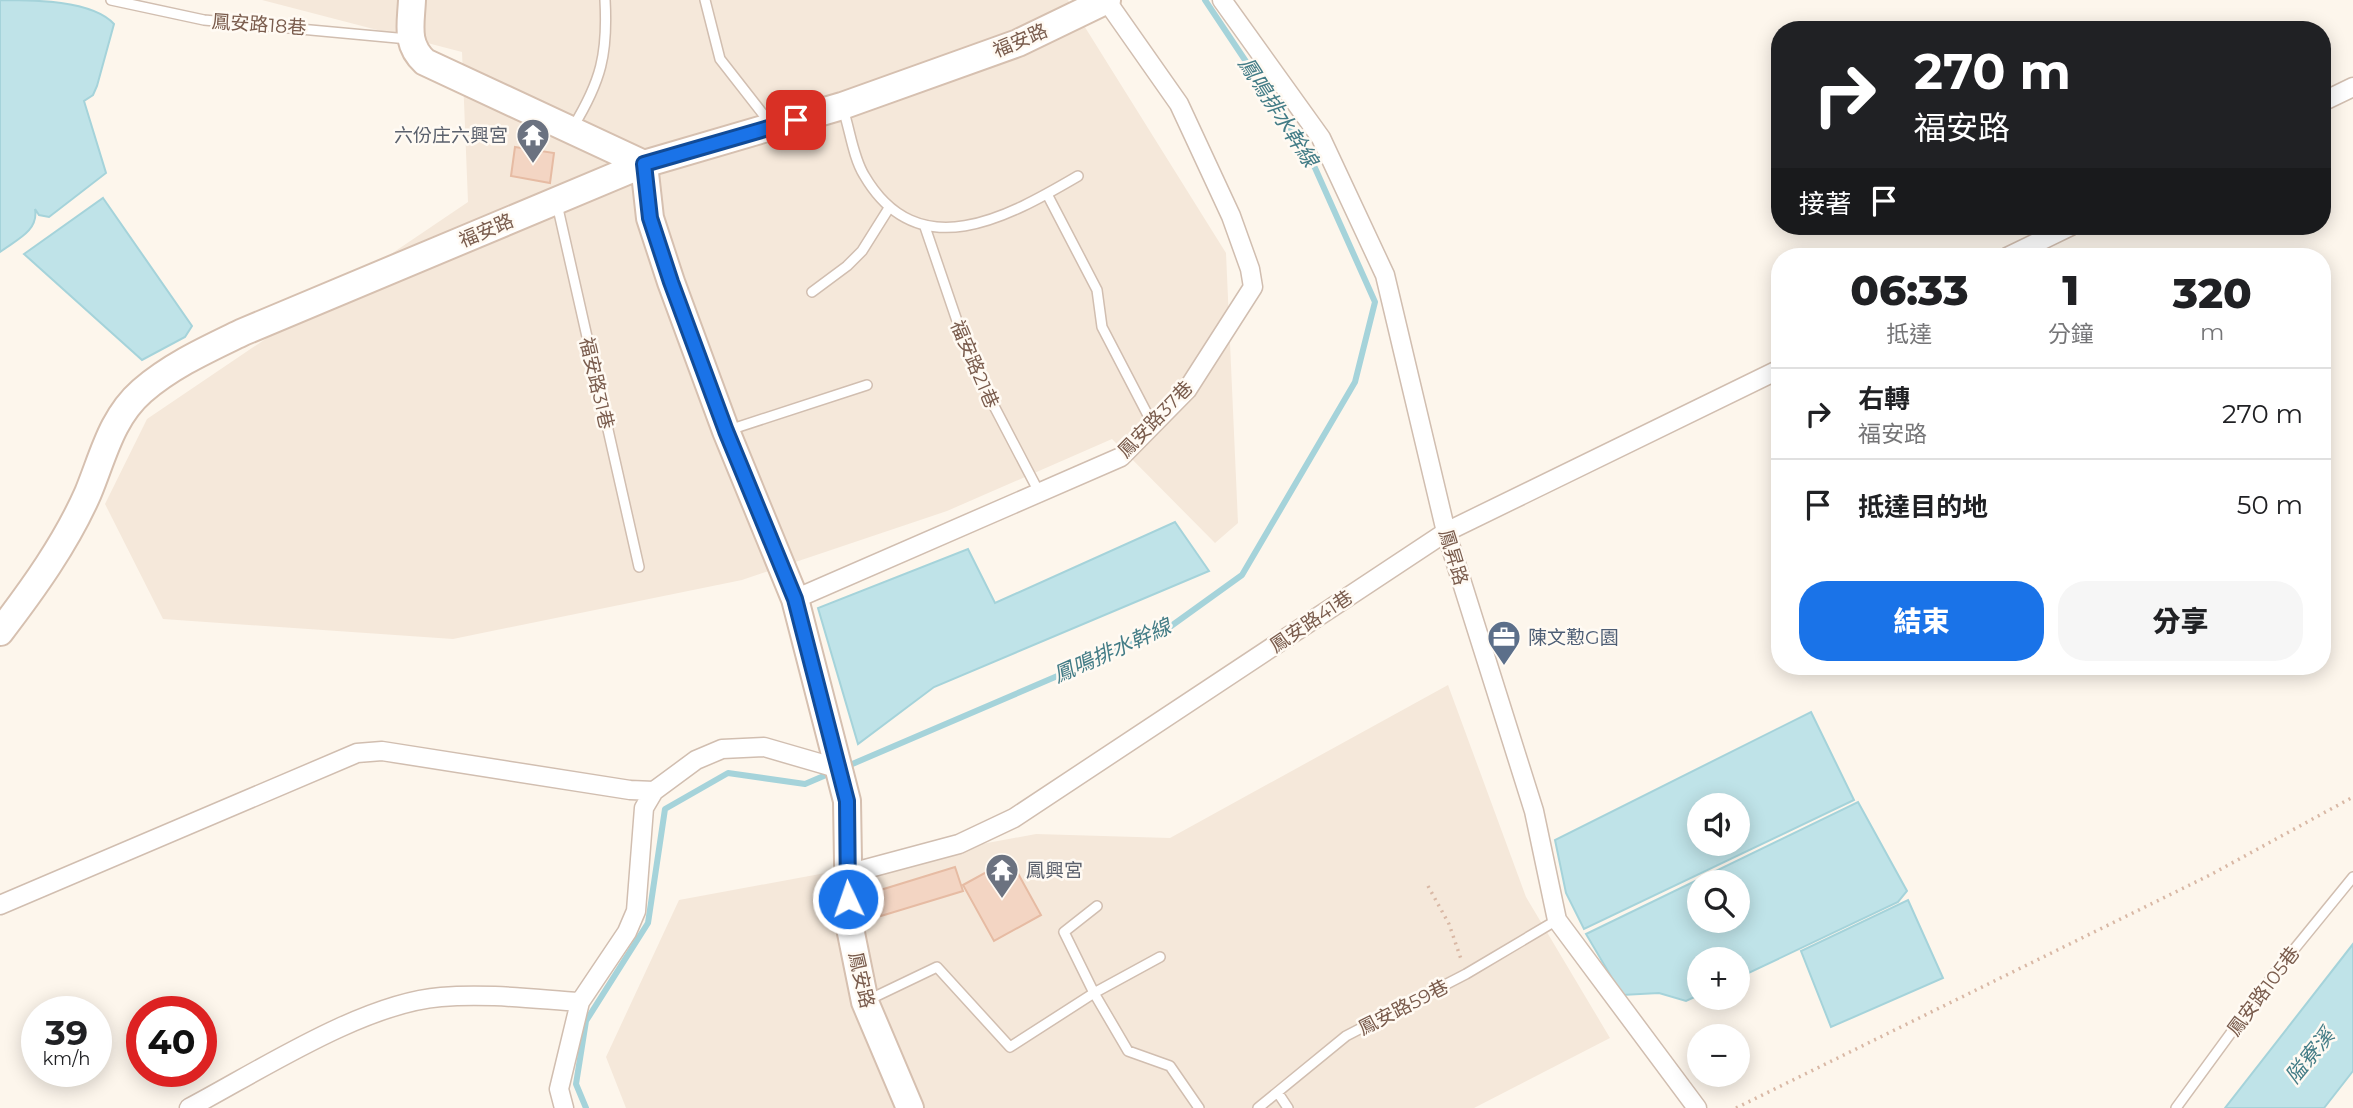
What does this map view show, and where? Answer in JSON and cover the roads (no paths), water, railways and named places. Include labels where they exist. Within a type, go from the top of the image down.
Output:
[{"type":"street","points":[[412,0],[410,40],[414,52],[425,62],[644,164]]},
{"type":"street","name":"福安路","points":[[0,632],[43,576],[87,494],[108,434],[140,392],[183,361],[243,332],[644,164],[842,106],[1018,43],[1107,0]]},
{"type":"street","name":"鳳安路37巷","points":[[795,599],[1121,457],[1187,390],[1253,287],[1231,216],[1178,104],[1107,0]]},
{"type":"street","name":"鳳昇路","points":[[1222,0],[1321,138],[1385,275],[1446,532],[1534,811],[1557,920],[1697,1108]]},
{"type":"street","points":[[2331,98],[2353,87]]},
{"type":"street","name":"鳳安路","points":[[644,164],[650,218],[726,431],[795,599],[847,801],[849,923],[865,1002],[910,1108]]},
{"type":"street","points":[[2026,248],[2052,235]]},
{"type":"street","name":"鳳安路41巷","points":[[847,874],[959,844],[1014,818],[1446,532],[1771,373]]},
{"type":"street","points":[[565,1108],[559,1089],[580,1002],[627,932],[636,911],[644,808],[654,791],[696,760],[722,750],[764,747],[840,769]]},
{"type":"street","points":[[0,905],[357,753],[383,751],[630,790],[654,791]]},
{"type":"street","points":[[189,1108],[351,1023],[398,1004],[441,997],[580,1002]]},
{"type":"lane","name":"鳳安路18巷","points":[[111,0],[204,20],[410,40]]},
{"type":"lane","points":[[571,129],[595,91],[602,67],[606,0]]},
{"type":"lane","points":[[705,0],[720,59],[773,127]]},
{"type":"lane","points":[[842,106],[863,174],[889,208],[925,227],[949,230],[974,225],[1024,207],[1078,176]]},
{"type":"lane","points":[[1047,194],[1097,290],[1102,327],[1153,425]]},
{"type":"lane","name":"福安路31巷","points":[[556,199],[639,567]]},
{"type":"lane","points":[[812,292],[848,266],[863,251],[889,208]]},
{"type":"lane","name":"福安路21巷","points":[[925,227],[971,362],[1040,494]]},
{"type":"lane","points":[[726,431],[867,385]]},
{"type":"lane","name":"鳳安路105巷","points":[[2176,1108],[2274,974],[2353,877]]},
{"type":"lane","points":[[1097,906],[1064,932],[1094,993],[1128,1051],[1170,1066],[1199,1108]]},
{"type":"lane","name":"鳳安路59巷","points":[[1258,1108],[1346,1036],[1466,974],[1557,920]]},
{"type":"lane","points":[[865,1002],[937,967],[1010,1047],[1094,993],[1160,957]]},
{"type":"lane","points":[[1278,1093],[1288,1108]]},
{"type":"water","points":[[0,0],[45,1],[77,6],[92,10],[114,24],[97,86],[93,95],[84,101],[106,173],[49,217],[39,215],[35,209],[30,229],[0,252]]},
{"type":"water","points":[[103,198],[192,326],[185,337],[142,360],[24,254]]},
{"type":"water","points":[[1175,522],[1209,571],[934,687],[858,744],[818,608],[968,549],[995,603]]},
{"type":"water","points":[[1811,712],[1854,800],[1750,850],[1750,793],[1687,793],[1687,856],[1737,856],[1707,870],[1687,870],[1687,880],[1584,929],[1566,893],[1555,840]]},
{"type":"water","points":[[1858,802],[1907,891],[1898,902],[1750,972],[1750,947],[1687,947],[1686,1001],[1659,993],[1622,995],[1586,934],[1687,885],[1687,933],[1750,933],[1750,870],[1718,870]]},
{"type":"water","points":[[1908,900],[1943,978],[1831,1027],[1801,951]]},
{"type":"water","name":"隘寮溪","points":[[2353,944],[2353,1071],[2324,1108],[2225,1108]]},
{"type":"waterway","name":"鳳鳴排水幹線","points":[[843,768],[1167,629],[1242,575],[1355,382],[1375,302],[1311,159],[1205,0]]},
{"type":"waterway","name":"鳳鳴排水幹線","points":[[586,1108],[576,1084],[586,1021],[648,923],[665,809],[728,773],[805,784],[833,772]]},
{"type":"place","name":"六份庄六興宮","points":[[533,165]]},
{"type":"place","name":"陳文懃G園","points":[[1504,667]]},
{"type":"place","name":"鳳興宮","points":[[1002,900]]}]
